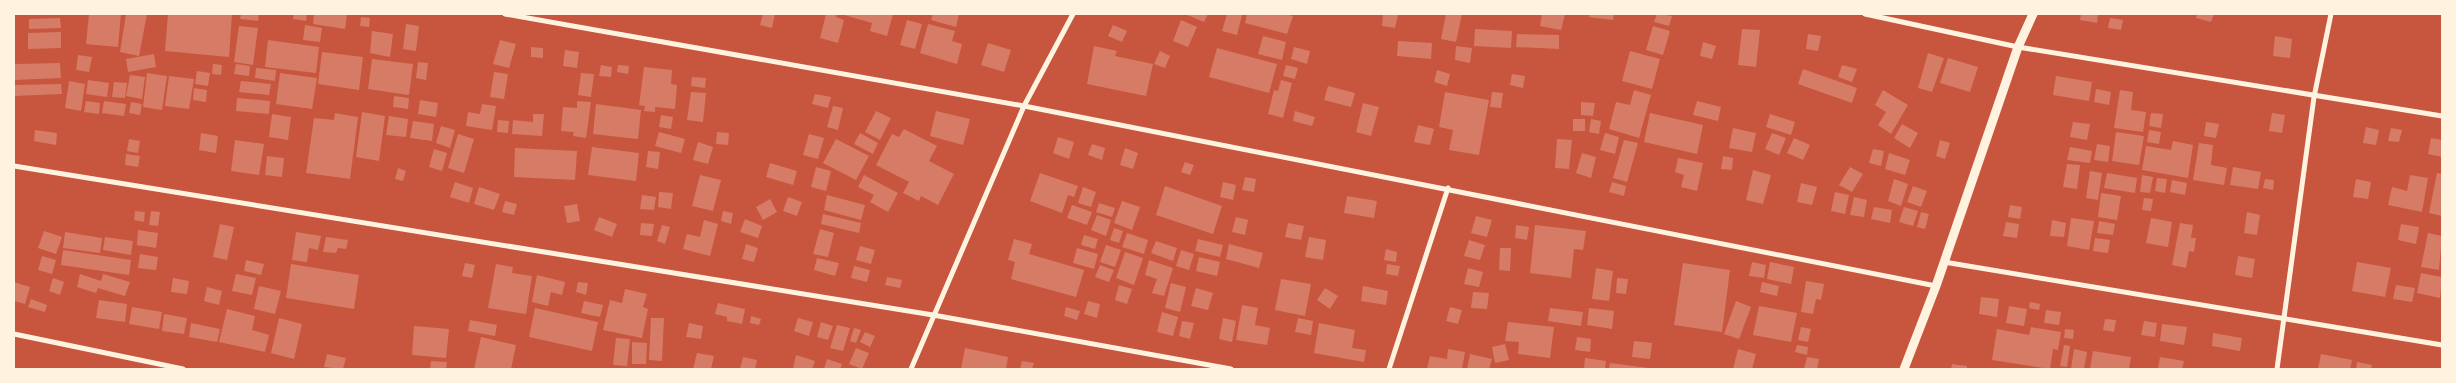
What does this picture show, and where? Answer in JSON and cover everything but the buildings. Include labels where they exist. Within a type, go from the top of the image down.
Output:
[{"type":"street","points":[[505,14],[1024,106],[1448,188],[1936,286]]},
{"type":"street","points":[[911,369],[1024,106],[1073,14]]},
{"type":"street","points":[[1865,14],[2018,47],[2314,97],[2442,116]]},
{"type":"street","points":[[1904,369],[1936,286],[2018,47],[2033,14]]},
{"type":"street","points":[[2277,369],[2314,97],[2331,14]]},
{"type":"street","points":[[14,166],[933,315],[1230,369]]},
{"type":"street","points":[[1388,369],[1448,188]]},
{"type":"street","points":[[1944,262],[2442,345]]},
{"type":"street","points":[[14,334],[183,369]]}]
